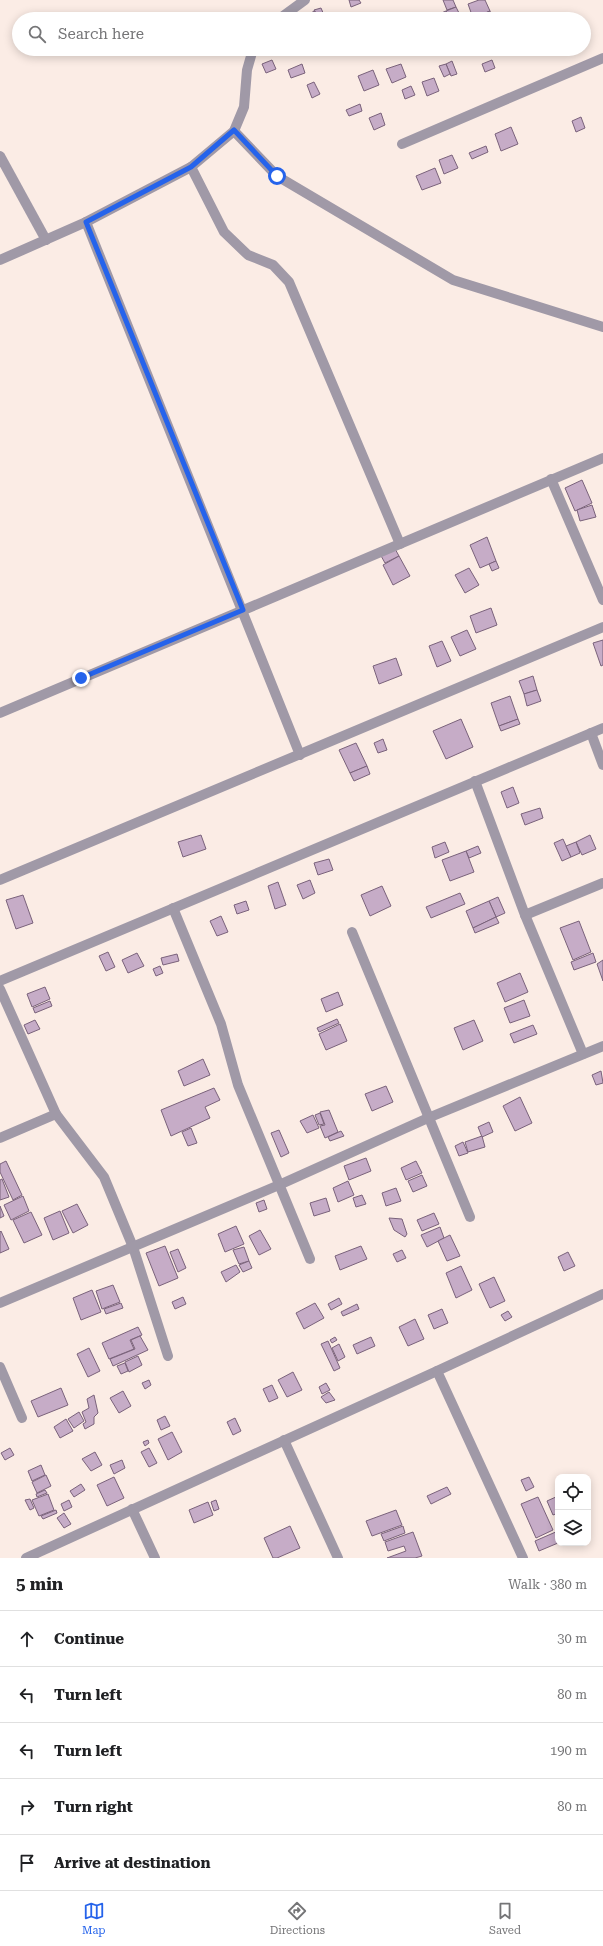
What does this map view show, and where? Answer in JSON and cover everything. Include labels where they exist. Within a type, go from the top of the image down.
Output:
[{"type":"street","points":[[289,12],[305,0]]},
{"type":"street","points":[[0,260],[86,222],[191,167],[234,130],[244,107],[247,70],[251,56]]},
{"type":"street","points":[[402,144],[603,58]]},
{"type":"street","points":[[234,130],[277,176],[454,280],[603,327]]},
{"type":"street","points":[[0,156],[46,240]]},
{"type":"street","points":[[191,167],[224,232],[248,255],[273,266],[289,282],[400,544]]},
{"type":"street","points":[[86,222],[300,755]]},
{"type":"street","points":[[0,712],[603,458]]},
{"type":"street","points":[[551,479],[603,600]]},
{"type":"street","points":[[1,879],[603,627]]},
{"type":"street","points":[[0,981],[603,728]]},
{"type":"street","points":[[591,733],[603,765]]},
{"type":"street","points":[[475,782],[525,916],[583,1054]]},
{"type":"street","points":[[525,916],[603,883]]},
{"type":"street","points":[[173,908],[221,1024],[238,1085],[310,1259]]},
{"type":"street","points":[[352,932],[470,1217]]},
{"type":"street","points":[[0,990],[56,1114],[104,1177],[133,1247],[168,1356]]},
{"type":"street","points":[[0,1303],[279,1185],[428,1118],[603,1046]]},
{"type":"street","points":[[0,1138],[56,1114]]},
{"type":"street","points":[[26,1558],[603,1294]]},
{"type":"street","points":[[0,1367],[22,1418]]},
{"type":"street","points":[[437,1371],[523,1558]]},
{"type":"street","points":[[284,1440],[338,1558]]},
{"type":"street","points":[[132,1509],[155,1558]]},
{"type":"building","points":[[349,0],[359,0],[361,3],[351,7]]},
{"type":"building","points":[[443,0],[453,0],[456,7],[447,10]]},
{"type":"building","points":[[479,0],[485,0],[490,11],[471,12],[468,4]]},
{"type":"building","points":[[456,7],[458,12],[446,12]]},
{"type":"building","points":[[321,8],[323,12],[315,12],[314,10]]},
{"type":"building","points":[[272,60],[276,69],[266,73],[262,64]]},
{"type":"building","points":[[492,60],[495,68],[485,72],[482,64]]},
{"type":"building","points":[[452,61],[457,74],[451,76],[446,64]]},
{"type":"building","points":[[302,64],[305,73],[291,78],[288,70]]},
{"type":"building","points":[[401,64],[406,77],[392,83],[386,69]]},
{"type":"building","points":[[446,64],[450,74],[444,77],[439,66]]},
{"type":"building","points":[[373,70],[379,85],[364,91],[358,76]]},
{"type":"building","points":[[434,78],[439,91],[427,96],[422,82]]},
{"type":"building","points":[[314,82],[320,94],[312,98],[307,85]]},
{"type":"building","points":[[411,86],[415,95],[405,99],[402,90]]},
{"type":"building","points":[[360,104],[362,111],[349,116],[346,110]]},
{"type":"building","points":[[381,113],[385,125],[374,130],[369,118]]},
{"type":"building","points":[[581,117],[585,128],[576,132],[572,121]]},
{"type":"building","points":[[511,127],[518,144],[501,151],[495,134]]},
{"type":"building","points":[[486,146],[488,152],[472,159],[469,153]]},
{"type":"building","points":[[452,155],[458,168],[444,174],[439,160]]},
{"type":"building","points":[[435,168],[441,183],[422,190],[416,176]]},
{"type":"building","points":[[582,480],[592,503],[575,511],[565,488]]},
{"type":"building","points":[[592,505],[596,517],[580,521],[577,510]]},
{"type":"building","points":[[487,537],[496,561],[480,568],[470,545]]},
{"type":"building","points":[[394,547],[399,556],[385,563],[380,554]]},
{"type":"building","points":[[399,556],[410,576],[393,585],[383,565]]},
{"type":"building","points":[[496,561],[499,568],[492,571],[489,564]]},
{"type":"building","points":[[469,568],[479,585],[465,593],[455,575]]},
{"type":"building","points":[[491,608],[497,625],[476,633],[470,616]]},
{"type":"building","points":[[467,630],[476,649],[460,656],[451,637]]},
{"type":"building","points":[[603,640],[603,665],[601,666],[593,643]]},
{"type":"building","points":[[442,641],[451,661],[437,667],[429,646]]},
{"type":"building","points":[[396,658],[402,675],[379,684],[373,666]]},
{"type":"building","points":[[533,676],[537,690],[524,694],[519,681]]},
{"type":"building","points":[[537,690],[541,701],[527,706],[524,694]]},
{"type":"building","points":[[510,696],[518,719],[499,726],[491,703]]},
{"type":"building","points":[[461,719],[473,747],[446,759],[433,731]]},
{"type":"building","points":[[518,719],[520,724],[501,731],[499,726]]},
{"type":"building","points":[[383,739],[387,750],[378,753],[374,743]]},
{"type":"building","points":[[356,743],[367,766],[350,773],[339,750]]},
{"type":"building","points":[[367,766],[370,774],[354,781],[350,773]]},
{"type":"building","points":[[513,787],[519,803],[507,808],[501,792]]},
{"type":"building","points":[[540,808],[543,818],[525,825],[521,814]]},
{"type":"building","points":[[201,835],[206,849],[183,857],[178,842]]},
{"type":"building","points":[[590,835],[596,849],[582,855],[576,842]]},
{"type":"building","points":[[563,839],[571,857],[562,861],[554,843]]},
{"type":"building","points":[[445,842],[449,852],[435,858],[432,847]]},
{"type":"building","points":[[576,842],[580,853],[571,857],[566,846]]},
{"type":"building","points":[[478,846],[481,853],[469,858],[466,851]]},
{"type":"building","points":[[466,851],[474,872],[450,881],[442,860]]},
{"type":"building","points":[[329,859],[333,870],[318,875],[314,863]]},
{"type":"building","points":[[310,880],[315,893],[303,899],[297,885]]},
{"type":"building","points":[[278,882],[286,905],[275,909],[268,886]]},
{"type":"building","points":[[382,886],[391,906],[370,916],[361,895]]},
{"type":"building","points":[[460,893],[465,904],[431,918],[426,907]]},
{"type":"building","points":[[23,895],[33,923],[16,929],[6,900]]},
{"type":"building","points":[[498,897],[505,913],[496,917],[489,901]]},
{"type":"building","points":[[246,901],[249,910],[237,914],[234,905]]},
{"type":"building","points":[[489,901],[496,917],[473,928],[466,911]]},
{"type":"building","points":[[221,916],[228,932],[217,936],[210,921]]},
{"type":"building","points":[[496,917],[499,923],[475,933],[473,928]]},
{"type":"building","points":[[579,921],[591,952],[573,960],[560,928]]},
{"type":"building","points":[[108,952],[115,967],[106,971],[99,956]]},
{"type":"building","points":[[137,953],[144,966],[128,973],[122,960]]},
{"type":"building","points":[[593,953],[596,962],[574,970],[571,962]]},
{"type":"building","points":[[177,954],[179,961],[163,965],[161,958]]},
{"type":"building","points":[[603,960],[603,981],[597,964]]},
{"type":"building","points":[[160,966],[163,973],[156,976],[153,969]]},
{"type":"building","points":[[520,973],[528,992],[505,1002],[497,983]]},
{"type":"building","points":[[45,987],[50,999],[32,1007],[27,994]]},
{"type":"building","points":[[338,992],[343,1005],[326,1012],[321,999]]},
{"type":"building","points":[[524,1000],[530,1016],[510,1023],[504,1008]]},
{"type":"building","points":[[50,1001],[52,1006],[35,1013],[33,1008]]},
{"type":"building","points":[[337,1019],[339,1023],[319,1032],[317,1028]]},
{"type":"building","points":[[35,1020],[40,1029],[28,1034],[24,1025]]},
{"type":"building","points":[[474,1020],[483,1041],[463,1050],[454,1028]]},
{"type":"building","points":[[340,1024],[347,1041],[326,1050],[319,1034]]},
{"type":"building","points":[[533,1025],[537,1034],[514,1043],[510,1034]]},
{"type":"building","points":[[203,1059],[210,1075],[184,1086],[178,1071]]},
{"type":"building","points":[[601,1071],[603,1083],[596,1085],[592,1075]]},
{"type":"building","points":[[386,1086],[393,1102],[372,1111],[365,1094]]},
{"type":"building","points":[[214,1088],[220,1100],[205,1107],[210,1118],[171,1136],[161,1110]]},
{"type":"building","points":[[520,1097],[532,1123],[515,1131],[503,1106]]},
{"type":"building","points":[[329,1110],[338,1132],[325,1138],[320,1126],[325,1125],[320,1112]]},
{"type":"building","points":[[320,1113],[324,1124],[319,1125],[315,1115]]},
{"type":"building","points":[[313,1115],[319,1128],[307,1133],[300,1121]]},
{"type":"building","points":[[489,1122],[493,1132],[482,1137],[478,1127]]},
{"type":"building","points":[[191,1128],[197,1143],[188,1146],[182,1132]]},
{"type":"building","points":[[279,1130],[289,1153],[281,1157],[271,1133]]},
{"type":"building","points":[[341,1131],[344,1136],[330,1141],[328,1137]]},
{"type":"building","points":[[482,1136],[485,1147],[468,1152],[465,1142]]},
{"type":"building","points":[[463,1142],[468,1153],[459,1156],[455,1146]]},
{"type":"building","points":[[366,1158],[371,1171],[349,1180],[344,1166]]},
{"type":"building","points":[[6,1161],[22,1195],[13,1200],[0,1172],[0,1164]]},
{"type":"building","points":[[416,1161],[422,1173],[406,1180],[401,1168]]},
{"type":"building","points":[[422,1175],[427,1186],[413,1192],[408,1181]]},
{"type":"building","points":[[2,1179],[9,1197],[0,1200],[0,1180]]},
{"type":"building","points":[[348,1181],[354,1195],[338,1202],[333,1188]]},
{"type":"building","points":[[396,1188],[401,1201],[386,1206],[382,1193]]},
{"type":"building","points":[[362,1195],[366,1204],[356,1207],[353,1198]]},
{"type":"building","points":[[23,1196],[29,1211],[11,1220],[4,1205]]},
{"type":"building","points":[[326,1198],[330,1211],[314,1216],[310,1203]]},
{"type":"building","points":[[264,1200],[267,1209],[259,1212],[256,1203]]},
{"type":"building","points":[[77,1204],[88,1225],[73,1233],[62,1211]]},
{"type":"building","points":[[0,1206],[4,1216],[0,1218]]},
{"type":"building","points":[[60,1211],[69,1233],[53,1240],[44,1218]]},
{"type":"building","points":[[31,1212],[42,1235],[24,1243],[13,1220]]},
{"type":"building","points":[[434,1213],[439,1224],[422,1231],[417,1220]]},
{"type":"building","points":[[389,1218],[402,1219],[407,1234],[405,1237],[394,1230]]},
{"type":"building","points":[[236,1226],[244,1244],[225,1252],[218,1234]]},
{"type":"building","points":[[440,1227],[444,1238],[427,1247],[421,1235]]},
{"type":"building","points":[[260,1230],[271,1249],[259,1255],[249,1236]]},
{"type":"building","points":[[1,1231],[9,1249],[0,1253],[0,1232]]},
{"type":"building","points":[[450,1235],[460,1256],[447,1261],[438,1241]]},
{"type":"building","points":[[165,1246],[178,1278],[159,1286],[146,1253]]},
{"type":"building","points":[[361,1246],[367,1259],[340,1270],[335,1256]]},
{"type":"building","points":[[244,1247],[249,1261],[239,1264],[233,1250]]},
{"type":"building","points":[[178,1249],[186,1268],[178,1272],[170,1252]]},
{"type":"building","points":[[402,1250],[406,1258],[397,1262],[393,1254]]},
{"type":"building","points":[[568,1252],[575,1266],[564,1271],[558,1257]]},
{"type":"building","points":[[249,1261],[252,1268],[243,1272],[239,1265]]},
{"type":"building","points":[[236,1265],[240,1272],[226,1282],[221,1272]]},
{"type":"building","points":[[461,1266],[472,1290],[456,1298],[446,1273]]},
{"type":"building","points":[[494,1277],[505,1301],[490,1308],[479,1284]]},
{"type":"building","points":[[113,1285],[120,1302],[102,1309],[96,1291]]},
{"type":"building","points":[[92,1290],[101,1312],[81,1320],[73,1298]]},
{"type":"building","points":[[183,1297],[186,1304],[175,1309],[172,1302]]},
{"type":"building","points":[[339,1298],[342,1304],[331,1310],[328,1304]]},
{"type":"building","points":[[121,1303],[123,1308],[106,1314],[104,1309]]},
{"type":"building","points":[[315,1303],[324,1318],[304,1329],[296,1313]]},
{"type":"building","points":[[357,1304],[359,1309],[343,1316],[341,1312]]},
{"type":"building","points":[[442,1309],[448,1323],[434,1329],[428,1315]]},
{"type":"building","points":[[508,1311],[512,1317],[505,1321],[501,1315]]},
{"type":"building","points":[[415,1319],[424,1339],[408,1346],[399,1327]]},
{"type":"building","points":[[138,1327],[142,1335],[130,1340],[134,1349],[109,1359],[102,1343]]},
{"type":"building","points":[[140,1336],[148,1350],[113,1366],[110,1359],[135,1349],[131,1340]]},
{"type":"building","points":[[335,1337],[337,1340],[332,1343],[330,1340]]},
{"type":"building","points":[[371,1337],[375,1346],[357,1354],[353,1345]]},
{"type":"building","points":[[328,1341],[340,1368],[334,1371],[321,1344]]},
{"type":"building","points":[[339,1344],[345,1357],[338,1361],[332,1348]]},
{"type":"building","points":[[89,1348],[100,1371],[88,1377],[77,1354]]},
{"type":"building","points":[[138,1356],[142,1365],[129,1372],[125,1362]]},
{"type":"building","points":[[125,1363],[128,1371],[121,1374],[117,1366]]},
{"type":"building","points":[[293,1372],[302,1390],[287,1397],[278,1380]]},
{"type":"building","points":[[149,1380],[151,1385],[145,1389],[142,1383]]},
{"type":"building","points":[[326,1383],[330,1390],[322,1394],[319,1387]]},
{"type":"building","points":[[272,1385],[278,1398],[269,1402],[263,1389]]},
{"type":"building","points":[[61,1388],[68,1405],[38,1417],[31,1401]]},
{"type":"building","points":[[123,1391],[131,1406],[119,1413],[110,1398]]},
{"type":"building","points":[[329,1392],[335,1400],[326,1403],[321,1397]]},
{"type":"building","points":[[94,1395],[98,1413],[94,1417],[94,1424],[85,1429],[83,1424],[86,1422],[82,1412],[89,1408],[87,1399]]},
{"type":"building","points":[[79,1412],[84,1421],[74,1428],[68,1419]]},
{"type":"building","points":[[165,1416],[170,1426],[161,1430],[157,1420]]},
{"type":"building","points":[[235,1418],[241,1431],[233,1435],[227,1422]]},
{"type":"building","points":[[66,1419],[73,1431],[60,1438],[54,1427]]},
{"type":"building","points":[[172,1432],[182,1452],[168,1460],[158,1439]]},
{"type":"building","points":[[148,1440],[149,1443],[145,1446],[143,1442]]},
{"type":"building","points":[[10,1448],[14,1455],[5,1460],[1,1453]]},
{"type":"building","points":[[149,1448],[157,1463],[149,1467],[141,1452]]},
{"type":"building","points":[[95,1452],[102,1465],[91,1471],[82,1459]]},
{"type":"building","points":[[122,1460],[125,1468],[114,1474],[110,1465]]},
{"type":"building","points":[[41,1465],[45,1475],[32,1481],[28,1471]]},
{"type":"building","points":[[46,1475],[51,1486],[37,1493],[32,1482]]},
{"type":"building","points":[[114,1477],[124,1498],[107,1506],[97,1485]]},
{"type":"building","points":[[529,1477],[534,1487],[526,1491],[521,1480]]},
{"type":"building","points":[[81,1484],[85,1490],[74,1497],[70,1491]]},
{"type":"building","points":[[447,1487],[451,1494],[431,1504],[427,1496]]},
{"type":"building","points":[[45,1490],[47,1493],[37,1497],[36,1494]]},
{"type":"building","points":[[48,1494],[54,1510],[39,1516],[32,1500]]},
{"type":"building","points":[[538,1497],[553,1530],[536,1538],[521,1504]]},
{"type":"building","points":[[555,1497],[555,1514],[553,1515],[547,1501]]},
{"type":"building","points":[[30,1499],[34,1508],[30,1510],[25,1500]]},
{"type":"building","points":[[69,1500],[72,1507],[64,1511],[61,1504]]},
{"type":"building","points":[[216,1500],[219,1509],[214,1511],[211,1502]]},
{"type":"building","points":[[208,1502],[213,1515],[194,1523],[189,1510]]},
{"type":"building","points":[[56,1510],[57,1513],[43,1519],[41,1516]]},
{"type":"building","points":[[396,1510],[402,1525],[372,1536],[366,1521]]},
{"type":"building","points":[[64,1513],[71,1524],[64,1528],[57,1518]]},
{"type":"building","points":[[290,1526],[300,1548],[277,1558],[273,1558],[264,1538]]},
{"type":"building","points":[[403,1526],[405,1533],[384,1541],[381,1534]]},
{"type":"building","points":[[413,1532],[422,1556],[415,1558],[387,1558],[406,1551],[404,1546],[388,1551],[385,1542]]},
{"type":"building","points":[[555,1532],[555,1544],[539,1551],[535,1541]]},
{"type":"route","points":[[81,678],[243,610],[86,222],[191,167],[234,130],[277,176]]}]
